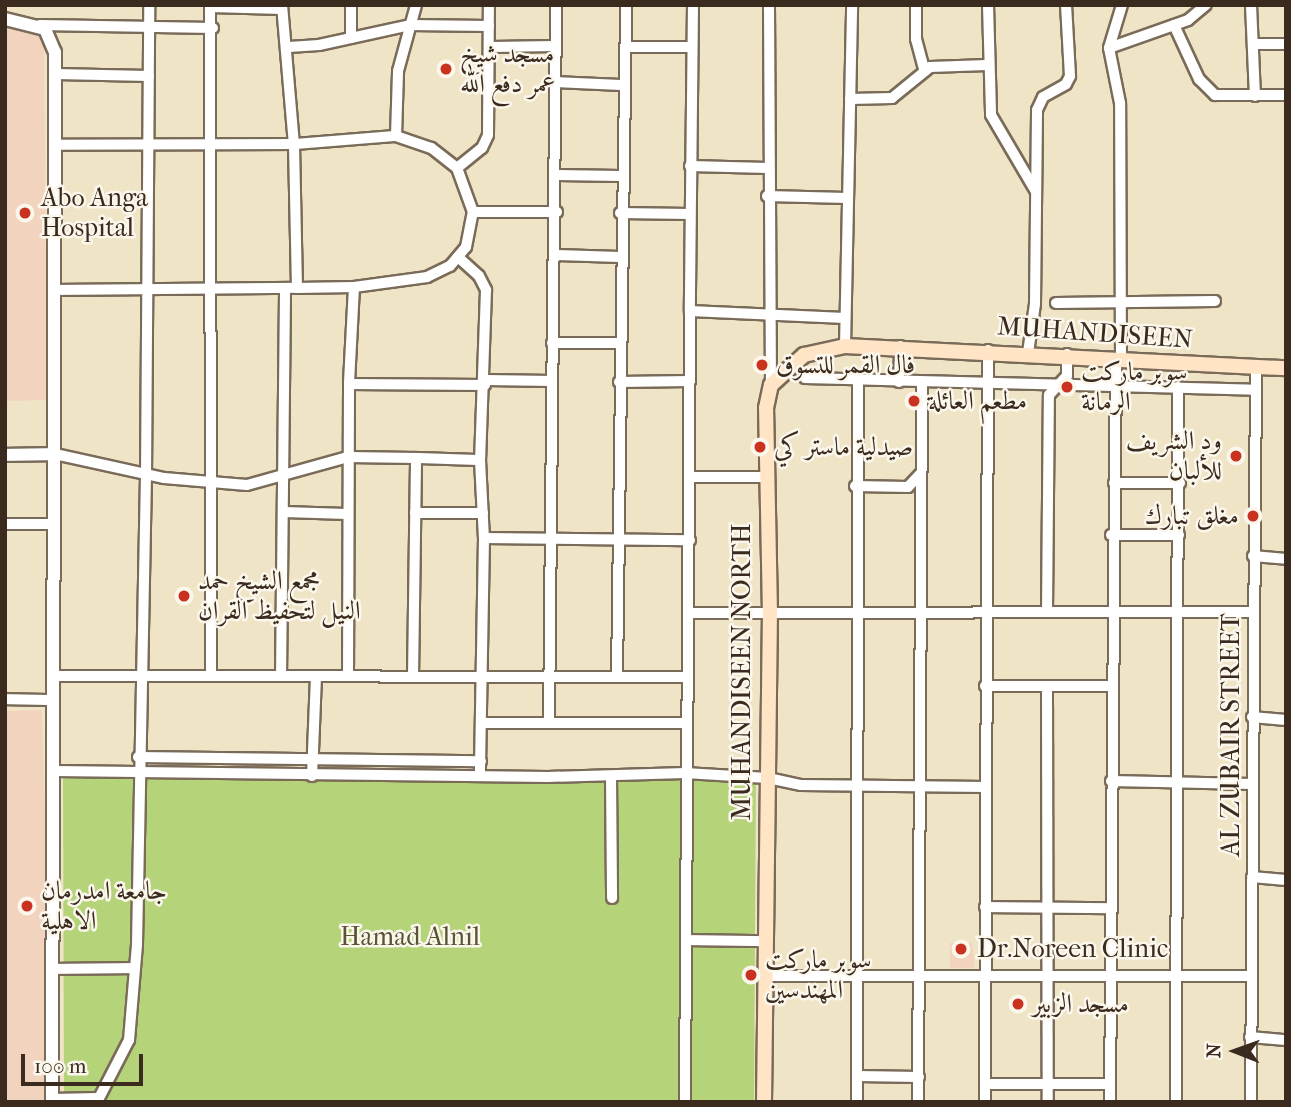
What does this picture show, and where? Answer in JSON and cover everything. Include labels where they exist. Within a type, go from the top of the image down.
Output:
[{"type":"main road","points":[[771,385],[804,355],[845,346],[900,346]]},
{"type":"main road","name":"MUHANDISEEN","points":[[900,346],[1286,368]]},
{"type":"main road","name":"MUHANDISEEN NORTH","points":[[764,1102],[770,614],[766,477],[771,385]]},
{"type":"street","points":[[39,25],[53,39],[56,74],[52,1100],[97,1100],[130,1040],[135,968],[139,676],[146,475],[149,5]]},
{"type":"street","points":[[351,5],[351,38]]},
{"type":"street","points":[[396,136],[398,71],[416,5]]},
{"type":"street","points":[[457,168],[487,141],[489,5]]},
{"type":"street","points":[[549,723],[553,540],[552,343],[557,256],[556,5]]},
{"type":"street","points":[[617,677],[621,85],[626,5]]},
{"type":"street","points":[[685,1102],[689,940],[684,723],[691,613],[690,166],[693,5]]},
{"type":"street","points":[[769,5],[767,196],[771,385]]},
{"type":"street","points":[[845,346],[852,5]]},
{"type":"street","points":[[916,5],[916,39],[924,69]]},
{"type":"street","points":[[988,5],[987,65],[991,115],[1035,190]]},
{"type":"street","points":[[1028,353],[1035,304],[1038,107],[1070,76],[1066,5]]},
{"type":"street","points":[[1110,1102],[1111,535],[1115,387],[1123,302],[1121,103],[1110,48],[1122,5]]},
{"type":"street","points":[[1110,48],[1198,15],[1206,5]]},
{"type":"street","points":[[1251,5],[1255,96]]},
{"type":"street","points":[[211,676],[213,28],[210,6],[282,7],[289,47],[297,288]]},
{"type":"street","points":[[6,20],[39,25],[213,28]]},
{"type":"street","points":[[289,47],[351,38],[410,25],[489,26]]},
{"type":"street","points":[[1174,25],[1199,79],[1209,90],[1222,97],[1286,95]]},
{"type":"street","points":[[1254,44],[1286,44]]},
{"type":"street","points":[[489,47],[555,46]]},
{"type":"street","points":[[625,47],[692,47]]},
{"type":"street","points":[[850,99],[892,98],[924,69],[987,65]]},
{"type":"street","points":[[56,74],[149,76]]},
{"type":"street","points":[[556,82],[621,85]]},
{"type":"street","points":[[56,145],[294,144],[396,136],[431,148],[457,168],[473,212],[471,232],[458,257],[450,266],[427,277],[354,287],[56,290]]},
{"type":"street","points":[[690,166],[768,168]]},
{"type":"street","points":[[557,175],[620,176]]},
{"type":"street","points":[[767,196],[847,198]]},
{"type":"street","points":[[473,212],[557,212]]},
{"type":"street","points":[[620,213],[690,214]]},
{"type":"street","points":[[557,256],[620,257]]},
{"type":"street","points":[[458,257],[485,283],[486,382],[480,460],[484,538],[480,776]]},
{"type":"street","points":[[348,676],[346,513],[354,287]]},
{"type":"street","points":[[281,676],[286,474],[285,288]]},
{"type":"street","points":[[1056,303],[1215,301]]},
{"type":"street","points":[[690,311],[845,317]]},
{"type":"street","points":[[552,343],[619,343]]},
{"type":"street","points":[[899,382],[900,346]]},
{"type":"street","points":[[985,1102],[983,978],[988,350]]},
{"type":"street","points":[[1047,612],[1049,395],[1067,376],[1067,354]]},
{"type":"street","name":"AL ZUBAIR STREET","points":[[1251,1102],[1252,612],[1256,368]]},
{"type":"street","points":[[805,378],[922,384],[1060,383],[1256,390]]},
{"type":"street","points":[[857,1102],[860,611],[855,486],[858,379]]},
{"type":"street","points":[[349,384],[552,380]]},
{"type":"street","points":[[619,383],[690,381]]},
{"type":"street","points":[[918,1102],[922,384]]},
{"type":"street","points":[[1176,1102],[1176,611],[1180,483],[1178,387]]},
{"type":"street","points":[[5,455],[55,454],[146,475],[212,484],[260,484],[348,457],[480,460]]},
{"type":"street","points":[[414,677],[416,458]]},
{"type":"street","points":[[855,486],[908,486],[921,473]]},
{"type":"street","points":[[690,477],[766,477]]},
{"type":"street","points":[[1114,483],[1180,483]]},
{"type":"street","points":[[284,512],[346,513]]},
{"type":"street","points":[[415,513],[483,513]]},
{"type":"street","points":[[5,524],[55,524]]},
{"type":"street","points":[[1111,535],[1179,535]]},
{"type":"street","points":[[484,538],[690,541]]},
{"type":"street","points":[[1253,556],[1286,559]]},
{"type":"street","points":[[691,613],[1252,612]]},
{"type":"street","points":[[54,676],[685,677]]},
{"type":"street","points":[[312,776],[316,676]]},
{"type":"street","points":[[985,686],[1111,686]]},
{"type":"street","points":[[1047,686],[1045,909],[1048,1102]]},
{"type":"street","points":[[5,699],[54,700]]},
{"type":"street","points":[[1252,717],[1286,720]]},
{"type":"street","points":[[482,723],[684,723]]},
{"type":"street","points":[[138,757],[481,761]]},
{"type":"street","points":[[55,771],[312,776],[611,777],[685,773],[768,778],[801,785],[986,788]]},
{"type":"street","points":[[611,777],[612,898]]},
{"type":"street","points":[[1111,781],[1252,784]]},
{"type":"street","points":[[1252,877],[1286,880]]},
{"type":"street","points":[[985,907],[1110,908]]},
{"type":"street","points":[[689,940],[765,941]]},
{"type":"street","points":[[52,969],[135,968]]},
{"type":"street","points":[[765,976],[920,980],[1111,975],[1251,976]]},
{"type":"street","points":[[1250,1037],[1286,1040]]},
{"type":"street","points":[[858,1076],[919,1077]]},
{"type":"street","points":[[986,1084],[1110,1084]]},
{"type":"shaded area","name":"Abo Anga Hospital","points":[[5,26],[44,26],[47,400],[5,401]]},
{"type":"shaded area","name":"جامعة امدرمان الاهلية","points":[[42,710],[53,1102],[5,1102],[5,711]]},
{"type":"shaded area","name":"Dr.Noreen Clinic","points":[[950,943],[972,943],[975,968],[950,968]]},
{"type":"green space","name":"Hamad Alnil","points":[[756,771],[754,1102],[64,1102],[63,773]]},
{"type":"place","name":"مسجد شيخ عمر دفع الله","points":[[446,69]]},
{"type":"place","name":"Abo Anga Hospital","points":[[25,213]]},
{"type":"place","name":"فال القمر للتسوق","points":[[762,365]]},
{"type":"place","name":"سوبر ماركت الرمانة","points":[[1067,387]]},
{"type":"place","name":"مطعم العائلة","points":[[914,401]]},
{"type":"place","name":"صيدلية ماستر كي","points":[[760,447]]},
{"type":"place","name":"ود الشريف للألبان","points":[[1236,456]]},
{"type":"place","name":"مغلق تبارك","points":[[1253,516]]},
{"type":"place","name":"مجمع الشيخ حمد النيل لتحفيظ القران","points":[[184,596]]},
{"type":"place","name":"جامعة امدرمان الاهلية","points":[[27,906]]},
{"type":"place","name":"Dr.Noreen Clinic","points":[[961,949]]},
{"type":"place","name":"سوبر ماركت المهندسين","points":[[751,975]]},
{"type":"place","name":"مسجد الزبير","points":[[1018,1004]]}]
